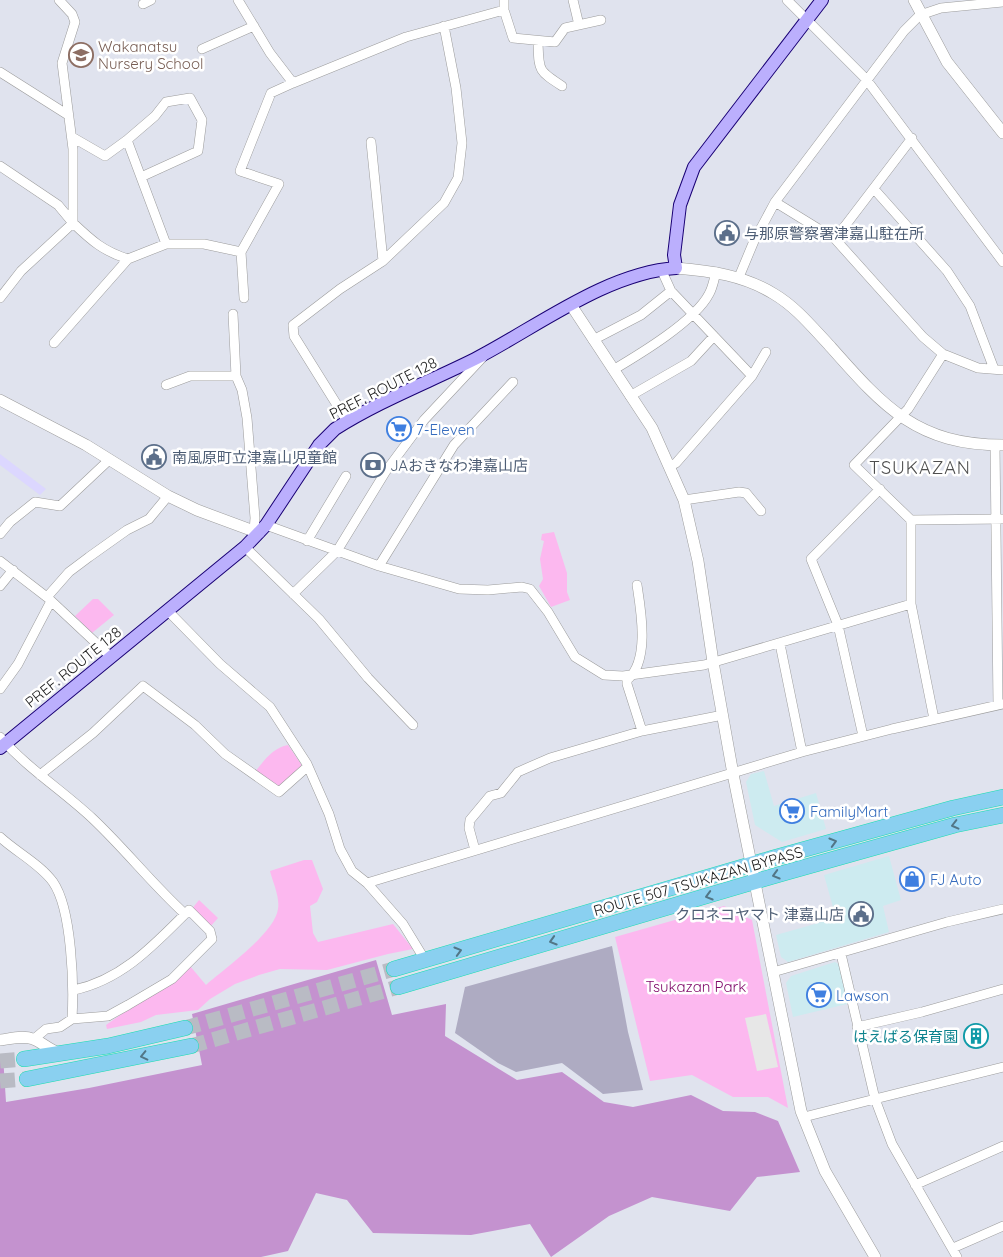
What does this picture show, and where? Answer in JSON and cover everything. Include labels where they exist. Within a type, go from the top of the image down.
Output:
[{"type":"highway","name":"ROUTE 507 TSUKAZAN BYPASS","points":[[394,969],[953,808],[1003,798]]},
{"type":"highway","name":"ROUTE 507 TSUKAZAN BYPASS","points":[[398,986],[756,881],[955,825],[1003,815]]},
{"type":"highway","points":[[24,1059],[108,1046],[185,1028]]},
{"type":"highway","points":[[27,1079],[191,1046]]},
{"type":"main road","points":[[676,268],[674,255],[680,206],[694,167],[822,0]]},
{"type":"main road","name":"PREF. ROUTE 128","points":[[2,743],[112,657],[245,547],[260,530],[324,439],[347,422],[488,352],[589,294],[661,269],[676,268]]},
{"type":"street","points":[[0,298],[21,271],[73,223],[72,137],[62,63],[75,22],[72,14],[59,0]]},
{"type":"street","points":[[238,0],[293,83]]},
{"type":"street","points":[[504,0],[504,10],[514,38],[555,42],[565,28],[600,20]]},
{"type":"street","points":[[573,0],[579,24]]},
{"type":"street","points":[[787,0],[866,79],[1003,262]]},
{"type":"street","points":[[914,0],[920,15],[947,62],[1003,133]]},
{"type":"street","points":[[739,277],[760,228],[775,202],[904,31],[920,15],[941,8],[1001,4]]},
{"type":"street","points":[[244,298],[241,252],[279,184],[240,171],[271,92],[406,37],[504,10]]},
{"type":"street","points":[[202,49],[254,26]]},
{"type":"street","points":[[347,422],[294,336],[293,325],[340,289],[383,261],[444,202],[458,178],[462,143],[456,88],[444,26]]},
{"type":"street","points":[[538,41],[539,68],[545,75],[562,86]]},
{"type":"street","points":[[0,72],[68,115]]},
{"type":"street","points":[[72,137],[105,156],[155,116],[166,102],[190,98],[202,120],[198,151],[141,177]]},
{"type":"street","points":[[835,239],[912,138]]},
{"type":"street","points":[[127,140],[166,244]]},
{"type":"street","points":[[371,142],[383,261]]},
{"type":"street","points":[[0,166],[58,205],[92,242],[108,252],[128,259]]},
{"type":"street","points":[[775,202],[835,239],[923,338],[943,354],[978,368],[999,369],[970,306],[947,271],[874,189]]},
{"type":"street","points":[[54,344],[128,259],[166,244],[204,244],[241,252]]},
{"type":"street","points":[[367,883],[802,752],[934,719],[1000,705],[999,445],[967,443],[940,436],[900,417],[861,381],[789,304],[757,284],[739,277],[716,272],[676,268]]},
{"type":"street","points":[[661,269],[671,290],[752,376]]},
{"type":"street","points":[[613,370],[670,334],[693,313],[709,296],[716,272]]},
{"type":"street","points":[[593,340],[641,315],[671,290]]},
{"type":"street","points":[[571,306],[652,428],[684,500],[697,553],[713,662],[733,774],[756,881],[785,1036],[804,1118],[825,1171],[876,1257]]},
{"type":"street","points":[[233,314],[236,376],[242,390],[247,418],[255,518],[260,530]]},
{"type":"street","points":[[630,396],[691,361],[714,336]]},
{"type":"street","points":[[293,594],[337,551],[386,471],[424,420],[488,352]]},
{"type":"street","points":[[670,466],[676,463],[752,376],[766,352]]},
{"type":"street","points":[[943,354],[908,409],[854,465],[911,520],[999,518]]},
{"type":"street","points":[[166,386],[190,376],[236,376]]},
{"type":"street","points":[[379,566],[454,445],[513,382]]},
{"type":"street","points":[[0,400],[57,429],[168,496],[197,510],[260,530],[307,541],[379,566],[459,589],[488,590],[522,587],[530,589],[548,612],[574,656],[604,674],[632,675],[713,662],[780,644],[838,624],[911,604]]},
{"type":"street","points":[[0,534],[10,522],[35,502],[60,506],[110,460]]},
{"type":"street","points":[[307,541],[346,476]]},
{"type":"street","points":[[863,736],[838,624],[811,558],[880,490]]},
{"type":"street","points":[[684,500],[739,492],[746,493],[761,511]]},
{"type":"street","points":[[0,689],[18,664],[49,599],[69,572],[127,530],[149,519],[168,496]]},
{"type":"street","points":[[911,520],[911,604],[934,719]]},
{"type":"street","points":[[245,547],[319,619],[368,678],[412,725]]},
{"type":"street","points":[[0,561],[49,599],[112,657]]},
{"type":"street","points":[[0,586],[13,570]]},
{"type":"street","points":[[637,585],[642,645],[632,675],[626,680],[642,731]]},
{"type":"street","points":[[168,611],[214,658],[270,707],[307,764],[329,814],[340,849],[352,871],[367,883],[403,924],[425,960]]},
{"type":"street","points":[[780,644],[802,752]]},
{"type":"street","points":[[40,775],[87,738],[143,686],[195,725],[225,754],[279,792],[307,767]]},
{"type":"street","points":[[475,850],[469,828],[470,820],[490,796],[500,793],[518,772],[550,758],[642,731],[723,715]]},
{"type":"street","points":[[2,743],[105,830],[156,887],[186,914],[141,957],[108,979],[74,990]]},
{"type":"street","points":[[0,837],[48,876],[58,892],[67,922],[74,990],[72,1019]]},
{"type":"street","points":[[773,972],[947,922],[1003,909]]},
{"type":"street","points":[[34,1039],[46,1029],[60,1028],[72,1019],[108,1016],[172,979],[212,940],[210,931],[189,910]]},
{"type":"street","points":[[841,954],[875,1099],[892,1144],[955,1253],[1003,1226]]},
{"type":"street","points":[[857,1027],[922,1012],[1003,989]]},
{"type":"street","points":[[0,1040],[23,1037],[34,1039],[44,1047],[60,1054]]},
{"type":"street","points":[[804,1118],[1003,1067]]},
{"type":"street","points":[[915,1184],[1003,1146]]},
{"type":"shaded area","points":[[0,454],[46,489],[40,495],[0,465]]},
{"type":"shaded area","points":[[764,771],[774,806],[816,793],[826,829],[782,842],[755,825],[746,782],[751,774]]},
{"type":"shaded area","points":[[889,856],[901,900],[883,906],[889,932],[788,962],[781,957],[776,935],[836,918],[824,875]]},
{"type":"shaded area","name":"Tsukazan Park","points":[[612,946],[628,1032],[643,1090],[603,1094],[562,1063],[516,1072],[498,1063],[455,1033],[465,987]]},
{"type":"shaded area","points":[[376,960],[392,1015],[446,1004],[445,1036],[517,1080],[562,1072],[604,1102],[633,1107],[691,1095],[723,1111],[755,1112],[778,1121],[800,1172],[757,1177],[730,1211],[652,1197],[609,1216],[551,1257],[530,1224],[471,1235],[373,1233],[347,1200],[316,1193],[288,1251],[261,1257],[0,1257],[0,1056],[3,1056],[6,1102],[89,1088],[202,1065],[192,1014]]},
{"type":"shaded area","points":[[835,962],[840,965],[847,1004],[793,1017],[786,983],[791,976]]},
{"type":"shaded area","points":[[766,1014],[778,1067],[757,1071],[745,1018]]},
{"type":"green space","points":[[554,532],[567,573],[567,592],[570,600],[551,607],[539,586],[543,579],[540,559],[544,541],[541,540],[542,534]]},
{"type":"green space","points":[[93,599],[98,599],[114,615],[92,633],[75,616]]},
{"type":"green space","points":[[288,745],[301,764],[301,769],[278,788],[254,773],[273,752]]},
{"type":"green space","points":[[304,860],[312,860],[323,889],[317,902],[310,906],[313,933],[318,942],[393,924],[413,949],[327,970],[280,969],[235,984],[210,999],[198,1010],[156,1015],[141,1022],[107,1029],[106,1025],[190,966],[206,985],[248,950],[268,929],[278,909],[276,890],[270,871]]},
{"type":"green space","points":[[199,900],[218,918],[210,927],[191,910]]},
{"type":"green space","name":"Tsukazan Park","points":[[724,906],[752,920],[788,1108],[768,1097],[733,1097],[692,1075],[650,1081],[615,937]]},
{"type":"tunnel","points":[[185,1028],[394,969]]},
{"type":"tunnel","points":[[191,1046],[398,987]]},
{"type":"tunnel","points":[[0,1061],[24,1059]]},
{"type":"tunnel","points":[[0,1081],[27,1079]]},
{"type":"place","name":"Wakanatsu Nursery School","points":[[81,55]]},
{"type":"place","name":"与那原警察署津嘉山駐在所","points":[[727,233]]},
{"type":"place","name":"7-Eleven","points":[[399,429]]},
{"type":"place","name":"南風原町立津嘉山児童館","points":[[154,457]]},
{"type":"place","name":"JAおきなわ津嘉山店","points":[[373,465]]},
{"type":"place","name":"FamilyMart","points":[[792,811]]},
{"type":"place","name":"FJ Auto","points":[[912,879]]},
{"type":"place","name":"クロネコヤマト 津嘉山店","points":[[861,914]]},
{"type":"place","name":"Lawson","points":[[819,995]]},
{"type":"place","name":"はえばる保育園","points":[[976,1036]]},
{"type":"district","name":"TSUKAZAN","points":[[920,467]]}]
